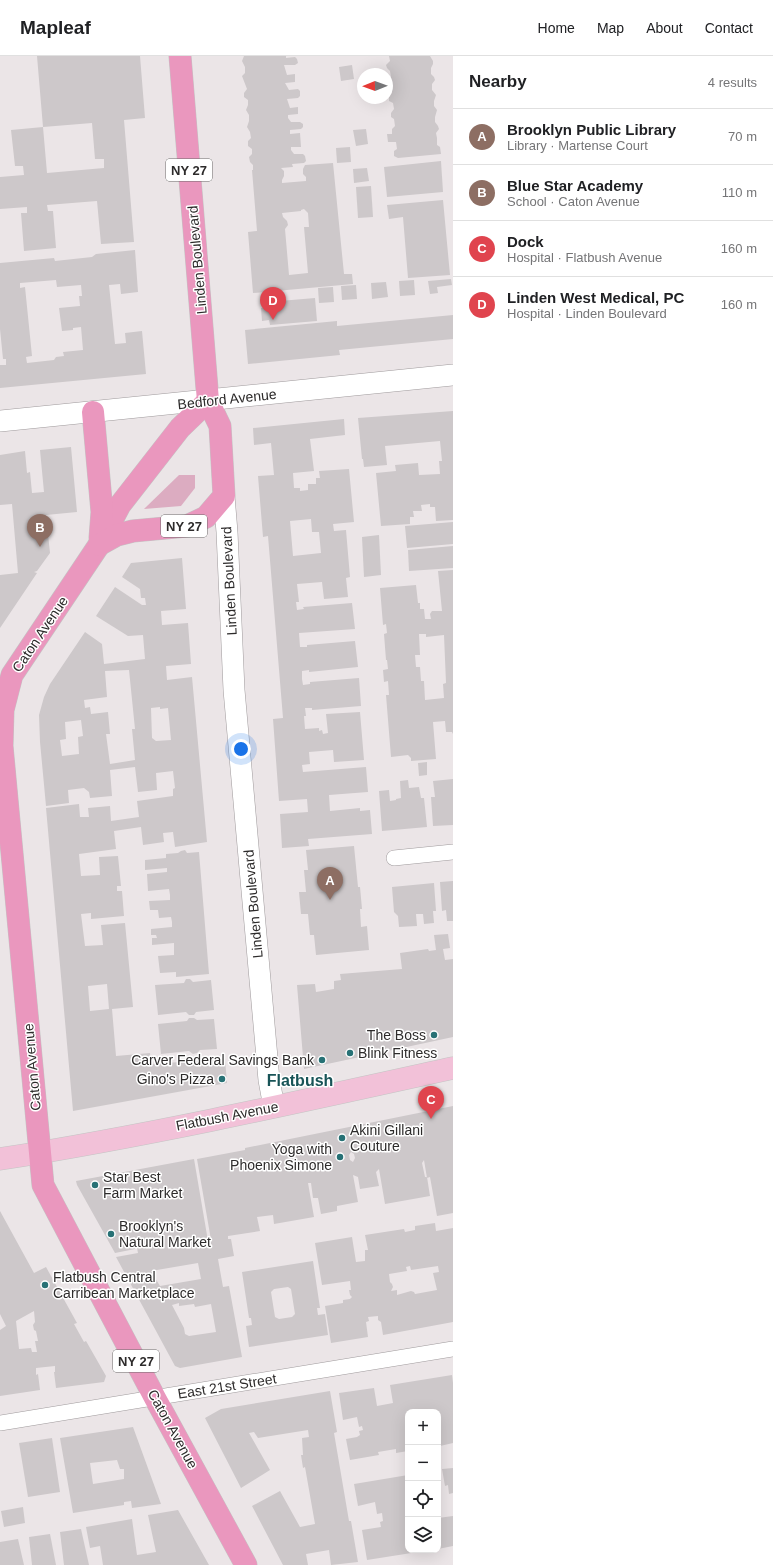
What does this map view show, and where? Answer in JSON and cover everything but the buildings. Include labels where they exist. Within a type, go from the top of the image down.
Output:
[{"type":"highway","name":"Linden Boulevard","points":[[180,56],[208,401],[220,426],[224,496]]},
{"type":"highway","name":"Caton Avenue","points":[[208,401],[180,428],[120,506],[99,545],[12,675],[3,710],[2,746],[42,1185],[246,1565]]},
{"type":"highway","points":[[93,412],[102,512],[99,545]]},
{"type":"highway","name":"Caton Avenue","points":[[99,545],[117,535],[133,531],[187,526],[206,517],[224,496]]},
{"type":"main road","name":"Bedford Avenue","points":[[0,422],[453,375]]},
{"type":"main road","name":"Linden Boulevard","points":[[224,496],[234,690],[269,1080],[274,1107]]},
{"type":"main road","name":"Flatbush Avenue","points":[[0,1159],[40,1153],[274,1107],[453,1068]]},
{"type":"street","points":[[394,858],[453,852]]},
{"type":"street","name":"East 21st Street","points":[[0,1423],[453,1349]]},
{"type":"shaded area","points":[[179,475],[195,475],[195,488],[181,506],[144,509]]},
{"type":"place","name":"Linden West Medical, PC","points":[[273,320]]},
{"type":"place","name":"Blue Star Academy","points":[[40,547]]},
{"type":"place","name":"Brooklyn Public Library","points":[[330,900]]},
{"type":"place","name":"The Boss","points":[[434,1035]]},
{"type":"place","name":"Blink Fitness","points":[[350,1053]]},
{"type":"place","name":"Carver Federal Savings Bank","points":[[322,1060]]},
{"type":"place","name":"Gino's Pizza","points":[[222,1079]]},
{"type":"place","name":"Dock","points":[[431,1119]]},
{"type":"place","name":"Akini Gillani Couture","points":[[342,1138]]},
{"type":"place","name":"Yoga with Phoenix Simone","points":[[340,1157]]},
{"type":"place","name":"Star Best Farm Market","points":[[95,1185]]},
{"type":"place","name":"Brooklyn's Natural Market","points":[[111,1234]]},
{"type":"place","name":"Flatbush Central Carribean Marketplace","points":[[45,1285]]},
{"type":"district","name":"Flatbush","points":[[300,1080]]}]
